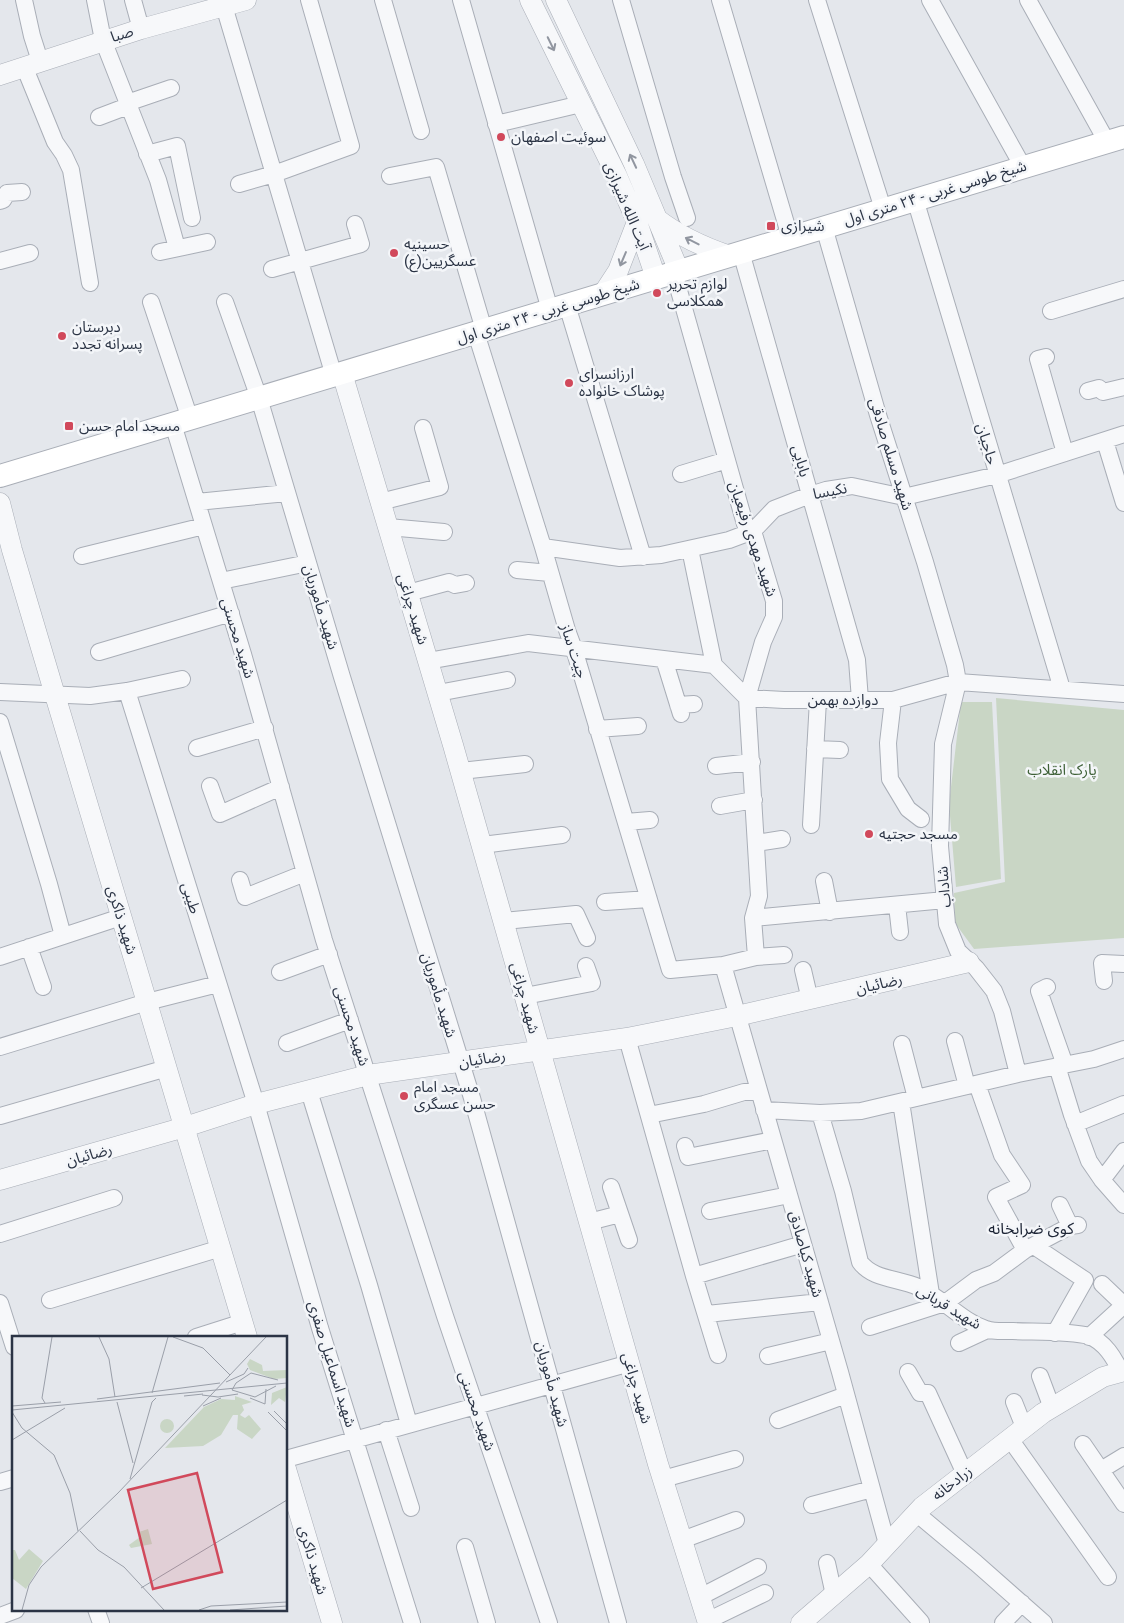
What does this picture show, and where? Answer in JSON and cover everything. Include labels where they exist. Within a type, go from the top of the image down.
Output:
[{"type":"main road","name":"شیخ طوسی غربی - ۲۴ متری اول","points":[[0,476],[1116,140]]},
{"type":"street","points":[[24,0],[32,36],[32,64],[54,142],[64,155],[71,170],[90,283]]},
{"type":"street","points":[[95,0],[103,40],[158,180],[177,248]]},
{"type":"street","points":[[133,0],[140,28]]},
{"type":"street","name":"صبا","points":[[0,75],[200,6],[224,6],[246,0]]},
{"type":"street","points":[[239,184],[274,174],[351,146],[309,0]]},
{"type":"street","points":[[383,0],[421,131]]},
{"type":"street","points":[[461,0],[496,124],[643,557]]},
{"type":"street","name":"آیت الله شیرازی","points":[[530,0],[637,222],[669,274]]},
{"type":"street","points":[[556,0],[657,219],[669,274]]},
{"type":"street","points":[[621,0],[673,177],[687,218]]},
{"type":"street","points":[[720,0],[790,237]]},
{"type":"street","points":[[817,0],[883,209]]},
{"type":"street","points":[[930,0],[1023,167]]},
{"type":"street","points":[[1028,0],[1116,140]]},
{"type":"street","points":[[224,6],[300,262],[338,374]]},
{"type":"street","points":[[99,117],[171,88]]},
{"type":"street","points":[[496,124],[581,104]]},
{"type":"street","points":[[147,154],[177,146],[192,218]]},
{"type":"street","name":"چیت ساز","points":[[390,176],[436,167],[480,332],[566,630],[574,649],[670,970],[723,965]]},
{"type":"street","points":[[625,195],[644,188]]},
{"type":"street","points":[[0,201],[3,200],[7,193],[22,192]]},
{"type":"street","name":"حاجیان","points":[[915,199],[1062,689]]},
{"type":"street","points":[[657,219],[680,235],[705,247],[735,254]]},
{"type":"street","points":[[603,294],[618,271],[637,222]]},
{"type":"street","points":[[272,269],[362,244],[355,224]]},
{"type":"street","name":"شهید مسلم صادقی","points":[[824,227],[878,415],[955,666],[958,682]]},
{"type":"street","points":[[160,252],[206,242]]},
{"type":"street","points":[[0,261],[30,253]]},
{"type":"street","name":"بابایی","points":[[735,254],[810,494],[856,660],[860,700]]},
{"type":"street","name":"شهید مهدی رفیعیان","points":[[669,274],[745,524],[753,531],[774,601],[774,617],[763,642],[747,698],[759,896],[753,918],[756,957]]},
{"type":"street","points":[[1051,311],[1124,289]]},
{"type":"street","name":"شهید محسنی","points":[[152,302],[181,422],[197,502],[231,613],[329,954],[475,1406],[549,1623]]},
{"type":"street","name":"شهید مأموریان","points":[[225,302],[258,398],[472,1098],[618,1623]]},
{"type":"street","points":[[1046,357],[1038,359],[1065,453]]},
{"type":"street","name":"شهید چراغی","points":[[338,374],[388,527],[438,693],[663,1479],[708,1622]]},
{"type":"street","points":[[1088,391],[1099,388],[1102,392],[1124,387]]},
{"type":"street","points":[[380,502],[440,487],[423,428]]},
{"type":"street","name":"نکیسا","points":[[543,547],[620,558],[661,556],[729,540],[753,531],[774,509],[810,494],[852,486],[904,497],[997,475],[1124,434]]},
{"type":"street","points":[[1105,441],[1124,503]]},
{"type":"street","points":[[681,474],[727,460]]},
{"type":"street","points":[[197,502],[287,493]]},
{"type":"street","name":"شهید ذاکری","points":[[0,503],[55,695],[245,1329]]},
{"type":"street","points":[[82,556],[204,526]]},
{"type":"street","points":[[388,527],[444,532]]},
{"type":"street","points":[[690,549],[714,665],[747,698]]},
{"type":"street","points":[[221,582],[308,563]]},
{"type":"street","points":[[517,570],[550,573]]},
{"type":"street","points":[[408,593],[449,582],[455,585],[466,583]]},
{"type":"street","points":[[99,652],[231,613]]},
{"type":"street","points":[[428,661],[528,643],[714,665]]},
{"type":"street","points":[[664,659],[684,708]]},
{"type":"street","points":[[0,692],[90,696],[127,691],[182,679]]},
{"type":"street","points":[[438,693],[507,680]]},
{"type":"street","name":"دوازده بهمن","points":[[747,698],[893,700],[958,682],[1124,694]]},
{"type":"street","name":"شاداب","points":[[958,682],[943,744],[940,846],[947,924],[958,951],[970,962],[994,991],[1002,1011],[1018,1074]]},
{"type":"street","name":"طیبی","points":[[127,691],[256,1104]]},
{"type":"street","points":[[811,825],[818,700]]},
{"type":"street","points":[[893,700],[888,743],[890,779],[908,809],[921,820]]},
{"type":"street","points":[[0,722],[3,743],[49,884],[63,936]]},
{"type":"street","points":[[597,729],[638,726]]},
{"type":"street","points":[[197,748],[264,728]]},
{"type":"street","points":[[816,749],[840,750]]},
{"type":"street","points":[[716,766],[752,762]]},
{"type":"street","points":[[461,771],[525,764]]},
{"type":"street","points":[[210,786],[220,814],[281,787]]},
{"type":"street","points":[[720,806],[754,800]]},
{"type":"street","points":[[626,822],[650,820]]},
{"type":"street","points":[[482,845],[562,835]]},
{"type":"street","points":[[757,843],[782,839]]},
{"type":"street","points":[[240,880],[244,897],[305,872]]},
{"type":"street","points":[[824,881],[830,912]]},
{"type":"street","points":[[606,902],[649,899]]},
{"type":"street","points":[[753,918],[945,900]]},
{"type":"street","points":[[897,905],[900,932]]},
{"type":"street","points":[[504,921],[576,914],[587,938]]},
{"type":"street","points":[[0,957],[121,917]]},
{"type":"street","points":[[29,947],[43,987]]},
{"type":"street","points":[[280,972],[329,954]]},
{"type":"street","points":[[723,965],[756,957],[784,955]]},
{"type":"street","name":"رضائیان","points":[[0,1180],[185,1127],[256,1104],[368,1075],[628,1038],[810,1000],[970,962]]},
{"type":"street","points":[[1104,980],[1102,963],[1124,964]]},
{"type":"street","name":"شهید کیاصادق","points":[[723,965],[887,1544]]},
{"type":"street","points":[[525,996],[592,983],[586,966]]},
{"type":"street","points":[[802,970],[810,1000]]},
{"type":"street","points":[[0,1047],[147,1002],[218,984]]},
{"type":"street","points":[[1046,987],[1039,991],[1061,1066],[1075,1124],[1089,1161],[1102,1180],[1124,1205]]},
{"type":"street","points":[[287,1043],[350,1020]]},
{"type":"street","points":[[628,1038],[694,1276],[718,1355]]},
{"type":"street","points":[[955,1041],[1002,1155],[1022,1184],[996,1197],[1030,1248],[1085,1280],[1055,1334]]},
{"type":"street","points":[[902,1044],[931,1294]]},
{"type":"street","points":[[764,1110],[820,1113],[861,1111],[1018,1074],[1094,1059],[1124,1049]]},
{"type":"street","points":[[0,1116],[167,1068]]},
{"type":"street","points":[[309,1091],[369,1285],[409,1424]]},
{"type":"street","points":[[649,1115],[704,1104],[744,1092],[759,1092]]},
{"type":"street","name":"شهید اسماعیل صفری","points":[[256,1104],[320,1328],[412,1623]]},
{"type":"street","points":[[1075,1124],[1124,1104]]},
{"type":"street","name":"شهید قربانی","points":[[820,1113],[843,1191],[860,1262],[865,1268],[880,1276],[918,1287],[987,1330],[1089,1336]]},
{"type":"street","points":[[684,1146],[688,1157],[773,1140]]},
{"type":"street","points":[[1102,1180],[1124,1151]]},
{"type":"street","points":[[611,1187],[630,1240]]},
{"type":"street","points":[[710,1211],[789,1195]]},
{"type":"street","points":[[0,1234],[114,1198]]},
{"type":"street","points":[[870,1327],[945,1303],[976,1280],[994,1273],[1030,1248],[1074,1225],[1060,1205]]},
{"type":"street","points":[[589,1222],[620,1214]]},
{"type":"street","points":[[694,1276],[803,1244]]},
{"type":"street","points":[[50,1300],[221,1248]]},
{"type":"street","points":[[1102,1284],[1124,1305],[1089,1336],[1104,1346],[1114,1356],[1123,1371]]},
{"type":"street","points":[[707,1314],[820,1302]]},
{"type":"street","points":[[0,1303],[12,1341]]},
{"type":"street","points":[[202,1336],[245,1329]]},
{"type":"street","points":[[959,1343],[987,1330]]},
{"type":"street","points":[[768,1356],[831,1341]]},
{"type":"street","points":[[288,1458],[630,1363]]},
{"type":"street","name":"زرادخانه","points":[[806,1621],[869,1564],[916,1513],[965,1474],[1052,1408],[1103,1377],[1123,1371]]},
{"type":"street","points":[[908,1372],[920,1393],[928,1393],[965,1474]]},
{"type":"street","points":[[1040,1376],[1052,1408]]},
{"type":"street","points":[[778,1420],[846,1394]]},
{"type":"street","points":[[1014,1402],[1017,1433],[1108,1577]]},
{"type":"street","points":[[386,1430],[411,1508]]},
{"type":"street","points":[[1083,1444],[1101,1470],[1119,1488],[1124,1504]]},
{"type":"street","points":[[1101,1470],[1124,1456]]},
{"type":"street","points":[[663,1479],[735,1459]]},
{"type":"street","name":"شهید ذاکری","points":[[288,1476],[332,1623]]},
{"type":"street","points":[[812,1505],[872,1489]]},
{"type":"street","points":[[916,1513],[976,1562],[1044,1623]]},
{"type":"street","points":[[682,1540],[736,1520]]},
{"type":"street","points":[[465,1547],[487,1623]]},
{"type":"street","points":[[827,1563],[834,1595]]},
{"type":"street","points":[[869,1564],[921,1622]]},
{"type":"street","points":[[700,1597],[758,1567]]},
{"type":"street","points":[[708,1622],[765,1593]]},
{"type":"street","points":[[1003,1623],[1022,1603]]},
{"type":"street","points":[[0,1616],[16,1610]]},
{"type":"street","points":[[96,1610],[101,1623]]},
{"type":"green space","name":"پارک انقلاب","points":[[996,698],[1124,710],[1124,938],[974,949],[955,923],[954,893],[1005,882]]},
{"type":"green space","points":[[961,702],[992,702],[1001,879],[956,887],[949,804]]},
{"type":"place","name":"سوئیت اصفهان","points":[[501,137]]},
{"type":"place","name":"شیرازی","points":[[771,226]]},
{"type":"place","name":"حسینیه عسگریین(ع)","points":[[394,253]]},
{"type":"place","name":"لوازم تحریر همکلاسی","points":[[657,293]]},
{"type":"place","name":"دبرستان پسرانه تجدد","points":[[62,336]]},
{"type":"place","name":"ارزانسرای پوشاک خانواده","points":[[569,383]]},
{"type":"place","name":"مسجد امام حسن","points":[[69,426]]},
{"type":"place","name":"مسجد حجتیه","points":[[869,834]]},
{"type":"place","name":"مسجد امام حسن عسگری","points":[[404,1096]]},
{"type":"district","name":"کوی ضرابخانه","points":[[1031,1228]]}]
